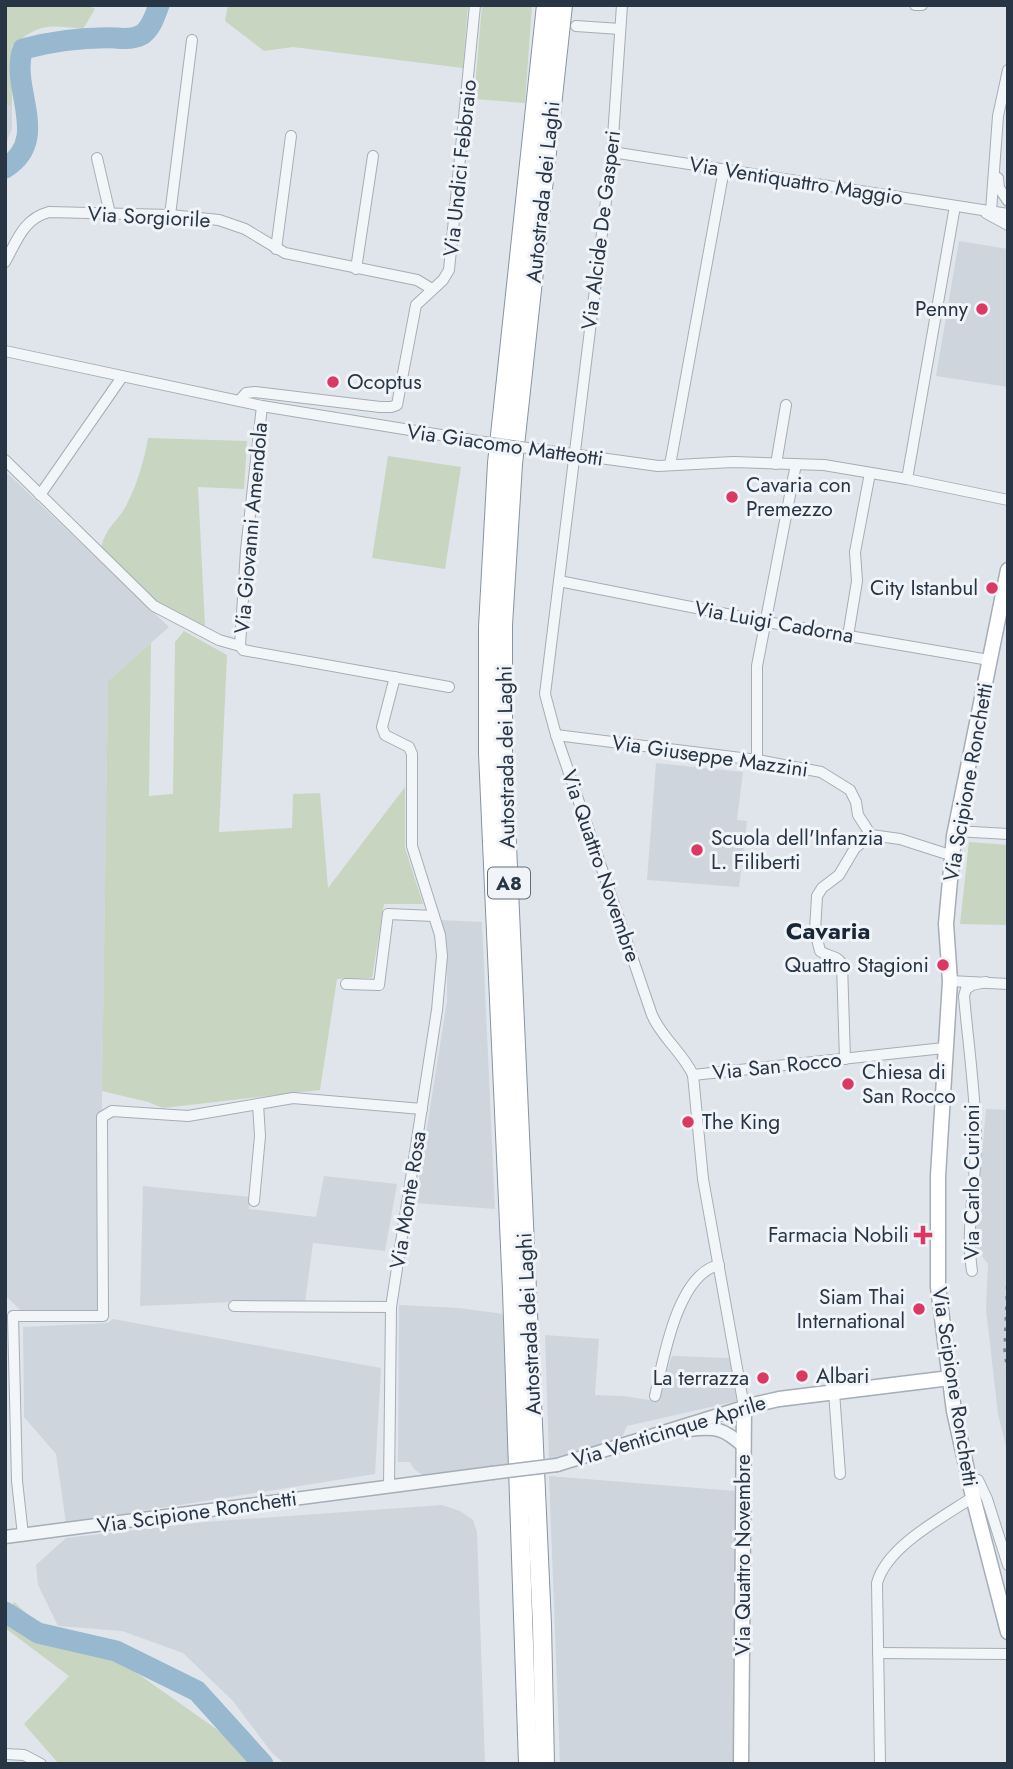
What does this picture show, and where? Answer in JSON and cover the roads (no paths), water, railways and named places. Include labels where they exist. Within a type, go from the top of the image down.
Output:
[{"type":"highway","name":"Autostrada dei Laghi","points":[[528,1764],[488,754],[488,627],[497,463],[546,5]]},
{"type":"highway","name":"Autostrada dei Laghi","points":[[545,1764],[542,1625],[503,756],[503,625],[513,464],[564,5]]},
{"type":"highway","points":[[542,1625],[553,1764]]},
{"type":"main road","name":"Via Scipione Ronchetti","points":[[1008,570],[955,831],[946,924],[950,981],[938,1176],[937,1287],[950,1378],[972,1497],[1008,1632]]},
{"type":"main road","name":"Via Venticinque Aprile","points":[[744,1407],[779,1399],[950,1378]]},
{"type":"main road","name":"Via Quattro Novembre","points":[[741,1764],[744,1407]]},
{"type":"street","name":"Via Undici Febbraio","points":[[239,401],[246,393],[255,392],[380,407],[397,405],[416,304],[443,280],[449,270],[475,5]]},
{"type":"street","name":"Via Alcide De Gasperi","points":[[574,454],[612,152],[622,5]]},
{"type":"street","points":[[915,5],[922,5]]},
{"type":"street","points":[[576,26],[620,29]]},
{"type":"street","points":[[170,215],[192,40]]},
{"type":"street","points":[[991,211],[998,116],[1008,70]]},
{"type":"street","points":[[276,249],[291,136]]},
{"type":"street","name":"Via Ventiquattro Maggio","points":[[612,152],[1008,214]]},
{"type":"street","points":[[356,269],[373,156]]},
{"type":"street","points":[[97,158],[110,214]]},
{"type":"street","points":[[996,167],[999,188],[1008,201]]},
{"type":"street","points":[[670,465],[724,169]]},
{"type":"street","points":[[907,479],[955,206]]},
{"type":"street","name":"Via Ventiquattro Maggio","points":[[979,210],[1008,225]]},
{"type":"street","name":"Via Sorgiorile","points":[[5,262],[26,223],[37,215],[48,212],[170,215],[219,220],[245,229],[285,254],[417,280],[432,289]]},
{"type":"street","name":"Via Giacomo Matteotti","points":[[5,351],[262,406],[484,443],[670,465],[733,462],[824,466],[907,479],[1008,500]]},
{"type":"street","points":[[40,495],[122,377]]},
{"type":"street","points":[[776,464],[786,405]]},
{"type":"street","name":"Via Giovanni Amendola","points":[[262,406],[246,550],[240,646],[243,650],[449,687]]},
{"type":"street","name":"Via Quattro Novembre","points":[[574,454],[545,694],[556,735],[652,1015],[661,1032],[688,1064],[693,1075],[703,1179],[744,1407]]},
{"type":"street","points":[[5,460],[155,606],[219,640],[240,646]]},
{"type":"street","points":[[757,760],[757,666],[796,464]]},
{"type":"street","points":[[848,636],[857,584],[855,552],[870,473]]},
{"type":"street","name":"Via Luigi Cadorna","points":[[559,581],[767,622],[989,660]]},
{"type":"street","name":"Via Monte Rosa","points":[[389,1487],[391,1307],[441,975],[440,935],[411,846],[412,754],[409,747],[385,734],[382,727],[395,677]]},
{"type":"street","name":"Via Giuseppe Mazzini","points":[[556,735],[757,760],[821,772],[845,785],[854,795],[859,815],[871,835]]},
{"type":"street","points":[[955,831],[1008,834]]},
{"type":"street","points":[[845,1059],[842,964],[835,957],[820,951],[817,943],[817,896],[822,888],[839,875],[855,848],[871,835],[900,839],[953,856]]},
{"type":"street","points":[[346,984],[379,985],[388,914],[434,916]]},
{"type":"street","points":[[950,981],[1008,984]]},
{"type":"street","name":"Via Carlo Curioni","points":[[971,1271],[969,1255],[976,1138],[964,996],[966,989],[972,985],[986,982]]},
{"type":"street","name":"Via San Rocco","points":[[693,1075],[944,1048]]},
{"type":"street","points":[[13,1536],[18,1481],[13,1316],[103,1316],[102,1117],[113,1111],[188,1116],[293,1098],[422,1109]]},
{"type":"street","points":[[254,1201],[260,1136],[258,1104]]},
{"type":"street","points":[[655,1396],[664,1357],[683,1300],[698,1278],[711,1267],[719,1265]]},
{"type":"street","points":[[234,1306],[391,1307]]},
{"type":"street","points":[[834,1392],[840,1474]]},
{"type":"street","name":"Via Venticinque Aprile","points":[[389,1487],[557,1465],[744,1407]]},
{"type":"street","points":[[657,1434],[718,1428],[744,1447]]},
{"type":"street","points":[[969,1479],[978,1480],[987,1499],[1008,1565]]},
{"type":"street","name":"Via Scipione Ronchetti","points":[[13,1536],[389,1487]]},
{"type":"street","points":[[880,1764],[879,1574],[900,1548],[972,1497]]},
{"type":"street","points":[[878,1653],[1008,1654]]},
{"type":"street","points":[[5,1754],[24,1755],[41,1764]]},
{"type":"waterway","points":[[5,168],[19,156],[26,143],[28,128],[20,64],[23,49],[69,40],[137,37],[149,28],[159,5]]},
{"type":"waterway","points":[[5,1612],[38,1633],[116,1651],[197,1691],[263,1764]]},
{"type":"railway","points":[[1008,1275],[1005,1350],[1008,1373]]},
{"type":"place","name":"Penny","points":[[982,309]]},
{"type":"place","name":"Ocoptus","points":[[333,382]]},
{"type":"place","name":"Cavaria con Premezzo","points":[[732,497]]},
{"type":"place","name":"City Istanbul","points":[[992,588]]},
{"type":"place","name":"Scuola dell'Infanzia L. Filiberti","points":[[697,850]]},
{"type":"place","name":"Quattro Stagioni","points":[[943,965]]},
{"type":"place","name":"Chiesa di San Rocco","points":[[848,1084]]},
{"type":"place","name":"The King","points":[[688,1122]]},
{"type":"place","name":"Farmacia Nobili","points":[[923,1235]]},
{"type":"place","name":"Siam Thai International","points":[[919,1309]]},
{"type":"place","name":"Albari","points":[[802,1376]]},
{"type":"place","name":"La terrazza","points":[[763,1378]]},
{"type":"district","name":"Cavaria","points":[[828,930]]}]
